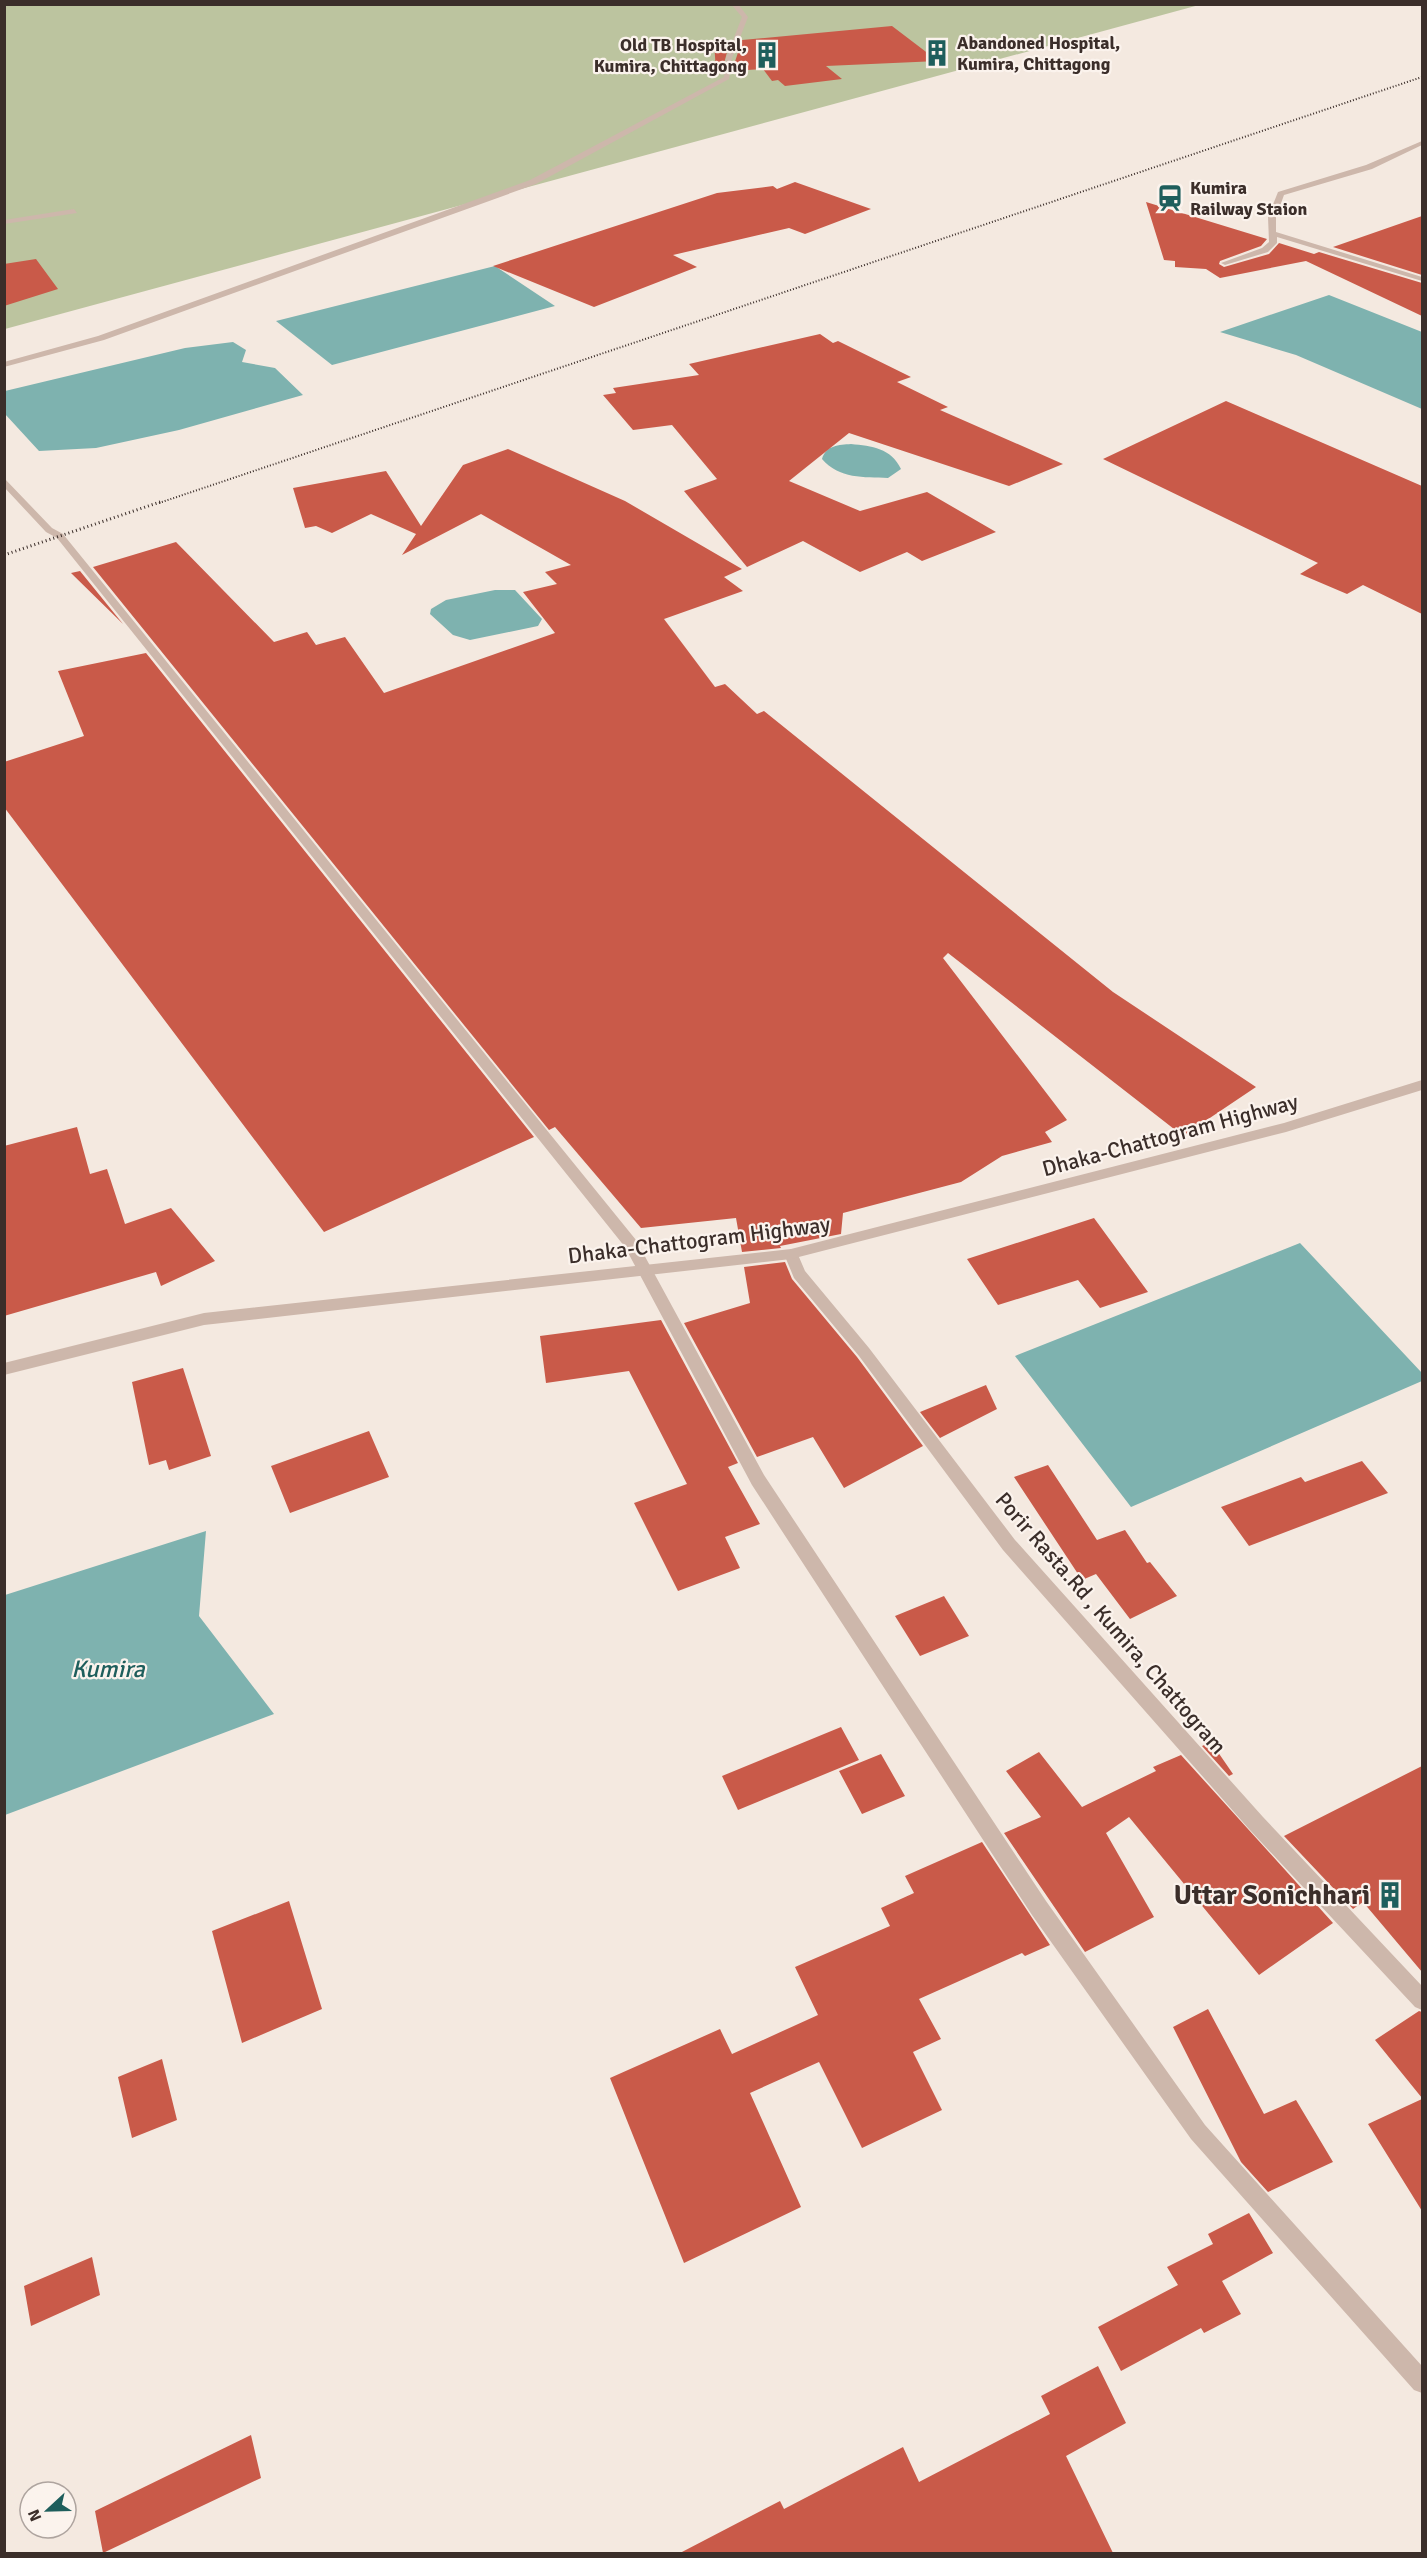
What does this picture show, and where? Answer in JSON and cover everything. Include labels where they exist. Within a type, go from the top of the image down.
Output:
[{"type":"street","points":[[4,365],[101,338],[533,182],[728,78],[729,58],[745,17],[734,4]]},
{"type":"street","points":[[1224,263],[1265,250],[1273,243],[1272,217],[1281,194],[1369,167],[1422,143]]},
{"type":"street","points":[[4,222],[74,210]]},
{"type":"street","points":[[1273,233],[1422,279]]},
{"type":"street","points":[[4,481],[49,530],[60,536],[631,1244],[758,1480],[1039,1908],[1198,2132],[1422,2382]]},
{"type":"street","name":"Dhaka-Chattogram Highway","points":[[4,1369],[204,1319],[791,1254],[1286,1127],[1422,1085]]},
{"type":"street","name":"Porir Rasta.Rd , Kumira, Chattogram","points":[[791,1254],[799,1274],[864,1352],[1009,1545],[1256,1823],[1422,2000]]},
{"type":"green space","points":[[5,5],[1199,5],[5,329]]},
{"type":"water","points":[[495,266],[555,306],[332,365],[276,321]]},
{"type":"water","points":[[1329,295],[1422,332],[1422,409],[1296,355],[1220,332]]},
{"type":"water","points":[[233,342],[246,350],[242,362],[275,368],[303,395],[179,430],[96,448],[39,451],[5,414],[5,391],[185,348]]},
{"type":"water","points":[[851,444],[873,447],[886,452],[901,469],[888,478],[852,476],[836,470],[822,459],[830,448]]},
{"type":"water","points":[[495,590],[515,590],[542,619],[538,626],[470,640],[453,635],[430,614],[431,609],[446,600]]},
{"type":"water","points":[[1300,1243],[1422,1373],[1422,1381],[1131,1507],[1015,1356]]},
{"type":"water","name":"Kumira","points":[[206,1531],[199,1616],[274,1714],[5,1815],[5,1595]]},
{"type":"building","points":[[892,26],[938,61],[826,66],[842,79],[785,86],[778,80],[772,81],[763,69],[732,71],[742,40]]},
{"type":"building","points":[[730,41],[722,71],[716,71],[714,42]]},
{"type":"building","points":[[795,182],[871,209],[805,234],[789,228],[673,255],[697,267],[594,307],[493,266],[717,193],[773,186],[777,189]]},
{"type":"building","points":[[1146,202],[1267,239],[1261,246],[1220,261],[1219,264],[1224,267],[1269,254],[1279,243],[1314,254],[1319,252],[1422,283],[1422,316],[1306,261],[1220,278],[1206,269],[1175,267],[1175,261],[1164,260]]},
{"type":"building","points":[[1422,216],[1422,275],[1333,247]]},
{"type":"building","points":[[36,259],[58,289],[4,306],[4,264]]},
{"type":"building","points":[[820,334],[833,343],[838,341],[911,377],[897,382],[948,407],[940,410],[1063,464],[1009,486],[849,433],[789,481],[860,511],[927,492],[996,532],[922,561],[907,552],[860,572],[803,541],[747,567],[684,491],[717,479],[672,425],[633,430],[603,395],[616,393],[613,388],[699,375],[689,364]]},
{"type":"building","points":[[1226,401],[1422,486],[1422,614],[1363,585],[1347,594],[1300,574],[1318,563],[1103,459]]},
{"type":"building","points":[[508,449],[625,501],[742,569],[724,577],[743,591],[664,619],[715,687],[725,684],[757,714],[764,711],[1113,992],[1256,1087],[1183,1136],[948,953],[943,958],[1067,1120],[1045,1132],[1052,1142],[1002,1156],[961,1182],[843,1213],[841,1234],[780,1246],[781,1248],[742,1252],[736,1218],[641,1228],[555,1127],[549,1130],[93,567],[176,542],[274,642],[307,632],[316,645],[345,637],[384,693],[555,633],[523,592],[557,584],[545,572],[571,565],[481,514],[402,555],[416,534],[371,514],[332,533],[316,526],[305,528],[293,488],[386,471],[421,526],[463,465]]},
{"type":"building","points":[[80,571],[123,624],[71,573]]},
{"type":"building","points":[[146,653],[534,1137],[324,1232],[4,807],[4,762],[84,736],[58,671]]},
{"type":"building","points":[[77,1127],[90,1174],[107,1169],[125,1224],[171,1208],[215,1261],[161,1286],[156,1272],[4,1316],[4,1146]]},
{"type":"building","points":[[1094,1218],[1148,1292],[1100,1308],[1078,1280],[998,1305],[967,1259]]},
{"type":"building","points":[[785,1262],[792,1279],[857,1357],[923,1446],[844,1488],[813,1437],[757,1457],[684,1323],[750,1303],[744,1267]]},
{"type":"building","points":[[661,1320],[738,1463],[728,1467],[760,1524],[725,1537],[740,1568],[678,1591],[634,1503],[687,1484],[629,1371],[546,1383],[540,1336]]},
{"type":"building","points":[[183,1368],[211,1456],[169,1470],[166,1460],[149,1465],[132,1382]]},
{"type":"building","points":[[986,1385],[997,1409],[940,1438],[920,1412]]},
{"type":"building","points":[[369,1431],[389,1477],[290,1513],[271,1466]]},
{"type":"building","points":[[1362,1461],[1388,1493],[1249,1546],[1221,1507],[1301,1477],[1305,1482]]},
{"type":"building","points":[[1048,1465],[1097,1540],[1125,1530],[1147,1563],[1150,1562],[1177,1596],[1130,1619],[1096,1574],[1082,1580],[1014,1477]]},
{"type":"building","points":[[944,1596],[969,1636],[920,1656],[895,1616]]},
{"type":"building","points":[[841,1727],[859,1760],[738,1810],[722,1776]]},
{"type":"building","points":[[1211,1742],[1233,1774],[1229,1776],[1202,1746]]},
{"type":"building","points":[[1039,1752],[1082,1807],[1156,1771],[1153,1767],[1181,1755],[1333,1923],[1259,1975],[1129,1817],[1106,1833],[1154,1917],[1085,1952],[1004,1833],[1041,1817],[1006,1771]]},
{"type":"building","points":[[881,1754],[905,1796],[862,1814],[839,1771]]},
{"type":"building","name":"Uttar Sonichhari","points":[[1422,1766],[1422,1972],[1363,1902],[1353,1909],[1284,1836]]},
{"type":"building","points":[[982,1842],[1050,1945],[1025,1956],[1022,1953],[919,1999],[941,2039],[913,2052],[942,2110],[862,2148],[819,2062],[750,2093],[801,2207],[684,2263],[610,2078],[720,2029],[732,2054],[818,2015],[795,1967],[890,1926],[881,1908],[914,1893],[905,1876]]},
{"type":"building","points":[[289,1901],[322,2009],[242,2043],[212,1931]]},
{"type":"building","points":[[1208,2009],[1264,2114],[1296,2100],[1333,2162],[1268,2192],[1241,2162],[1173,2027]]},
{"type":"building","points":[[1419,2011],[1422,2012],[1422,2098],[1375,2040]]},
{"type":"building","points":[[162,2059],[177,2120],[132,2138],[118,2077]]},
{"type":"building","points":[[1422,2099],[1422,2211],[1368,2124]]},
{"type":"building","points":[[1249,2213],[1273,2253],[1222,2281],[1241,2314],[1204,2333],[1201,2328],[1121,2371],[1098,2327],[1178,2285],[1167,2267],[1213,2244],[1208,2234]]},
{"type":"building","points":[[92,2257],[100,2295],[31,2326],[24,2286]]},
{"type":"building","points":[[1098,2366],[1126,2423],[1066,2456],[1113,2553],[680,2553],[780,2501],[784,2509],[903,2447],[919,2482],[1050,2414],[1041,2396]]},
{"type":"building","points":[[251,2435],[261,2478],[103,2553],[95,2511]]},
{"type":"railway","points":[[159,503],[1422,77]]},
{"type":"railway","points":[[4,555],[163,501]]},
{"type":"place","name":"Abandoned Hospital, Kumira, Chittagong","points":[[937,53]]},
{"type":"place","name":"Old TB Hospital, Kumira, Chittagong","points":[[767,55]]},
{"type":"place","name":"Kumira Railway Staion","points":[[1170,198]]},
{"type":"place","name":"Uttar Sonichhari","points":[[1390,1895]]}]
